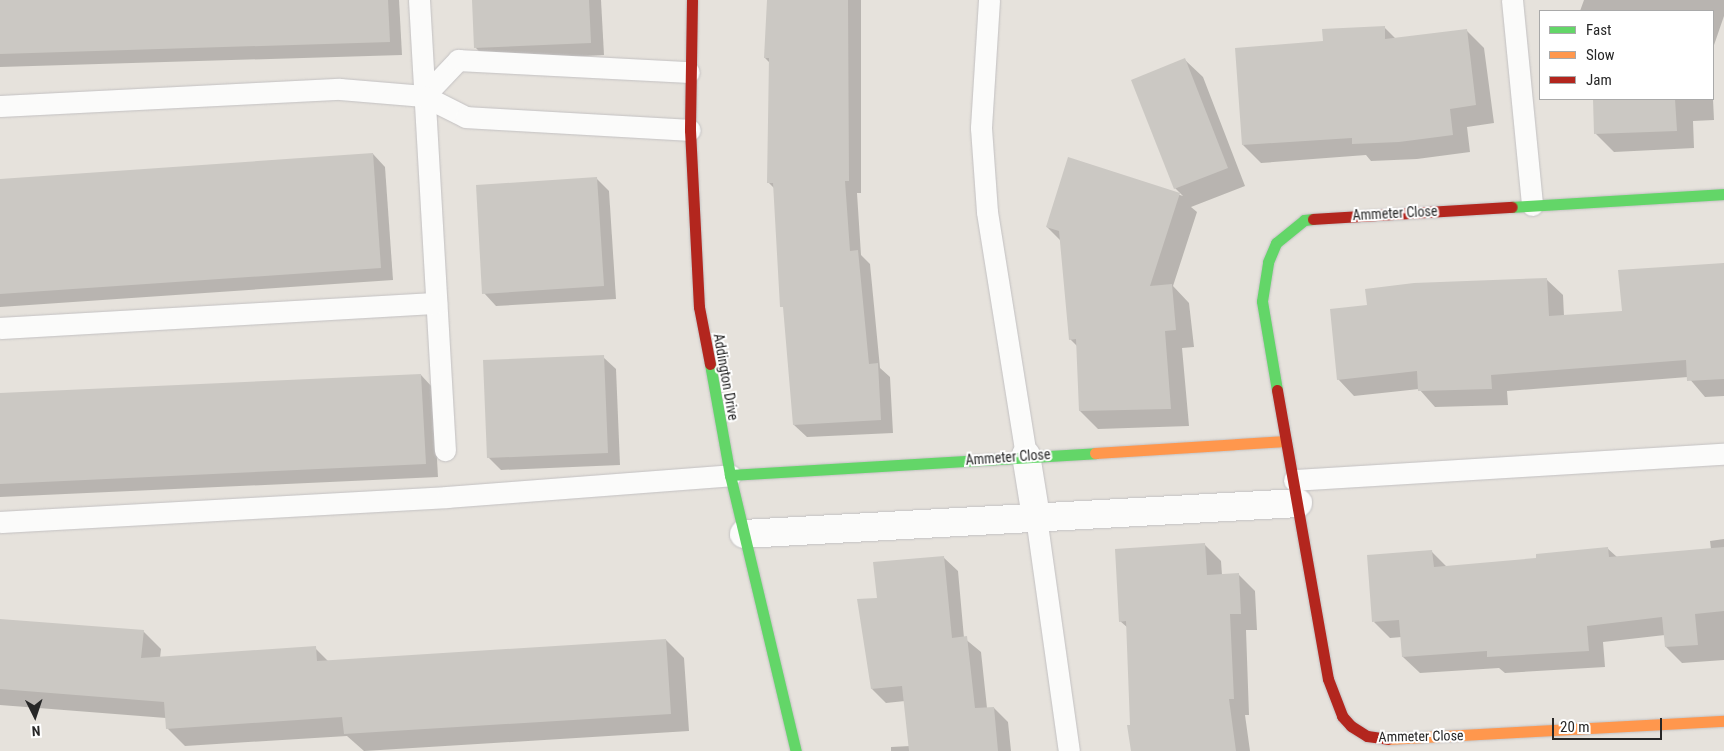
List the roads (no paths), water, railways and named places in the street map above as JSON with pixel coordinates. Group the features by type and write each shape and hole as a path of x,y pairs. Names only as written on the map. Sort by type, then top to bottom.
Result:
{"street":[{"name":"Addington Drive","path":"692,0 689,72 690,130 699,307 730,475 796,751"},
{"name":"Ammeter Close","path":"1724,194 1322,217 1304,220 1287,231 1276,242 1268,262 1262,301 1328,679 1342,716 1367,736 1408,739 1724,721"},
{"name":"Ammeter Close","path":"730,475 1026,455 1286,441"},
{"path":"1026,455 1036,517"},
{"path":"744,534 1036,517 1296,492"}],"lane":[{"path":"419,0 445,450"},
{"path":"989,0 981,128 987,212 1026,455"},
{"path":"1512,0 1532,205"},
{"path":"424,96 458,60 689,72"},
{"path":"0,106 340,89 424,96 466,117 690,130"},
{"path":"0,328 436,302"},
{"path":"1296,492 1724,454"},
{"path":"0,522 448,497 730,475"},
{"path":"1036,517 1069,751"}]}
